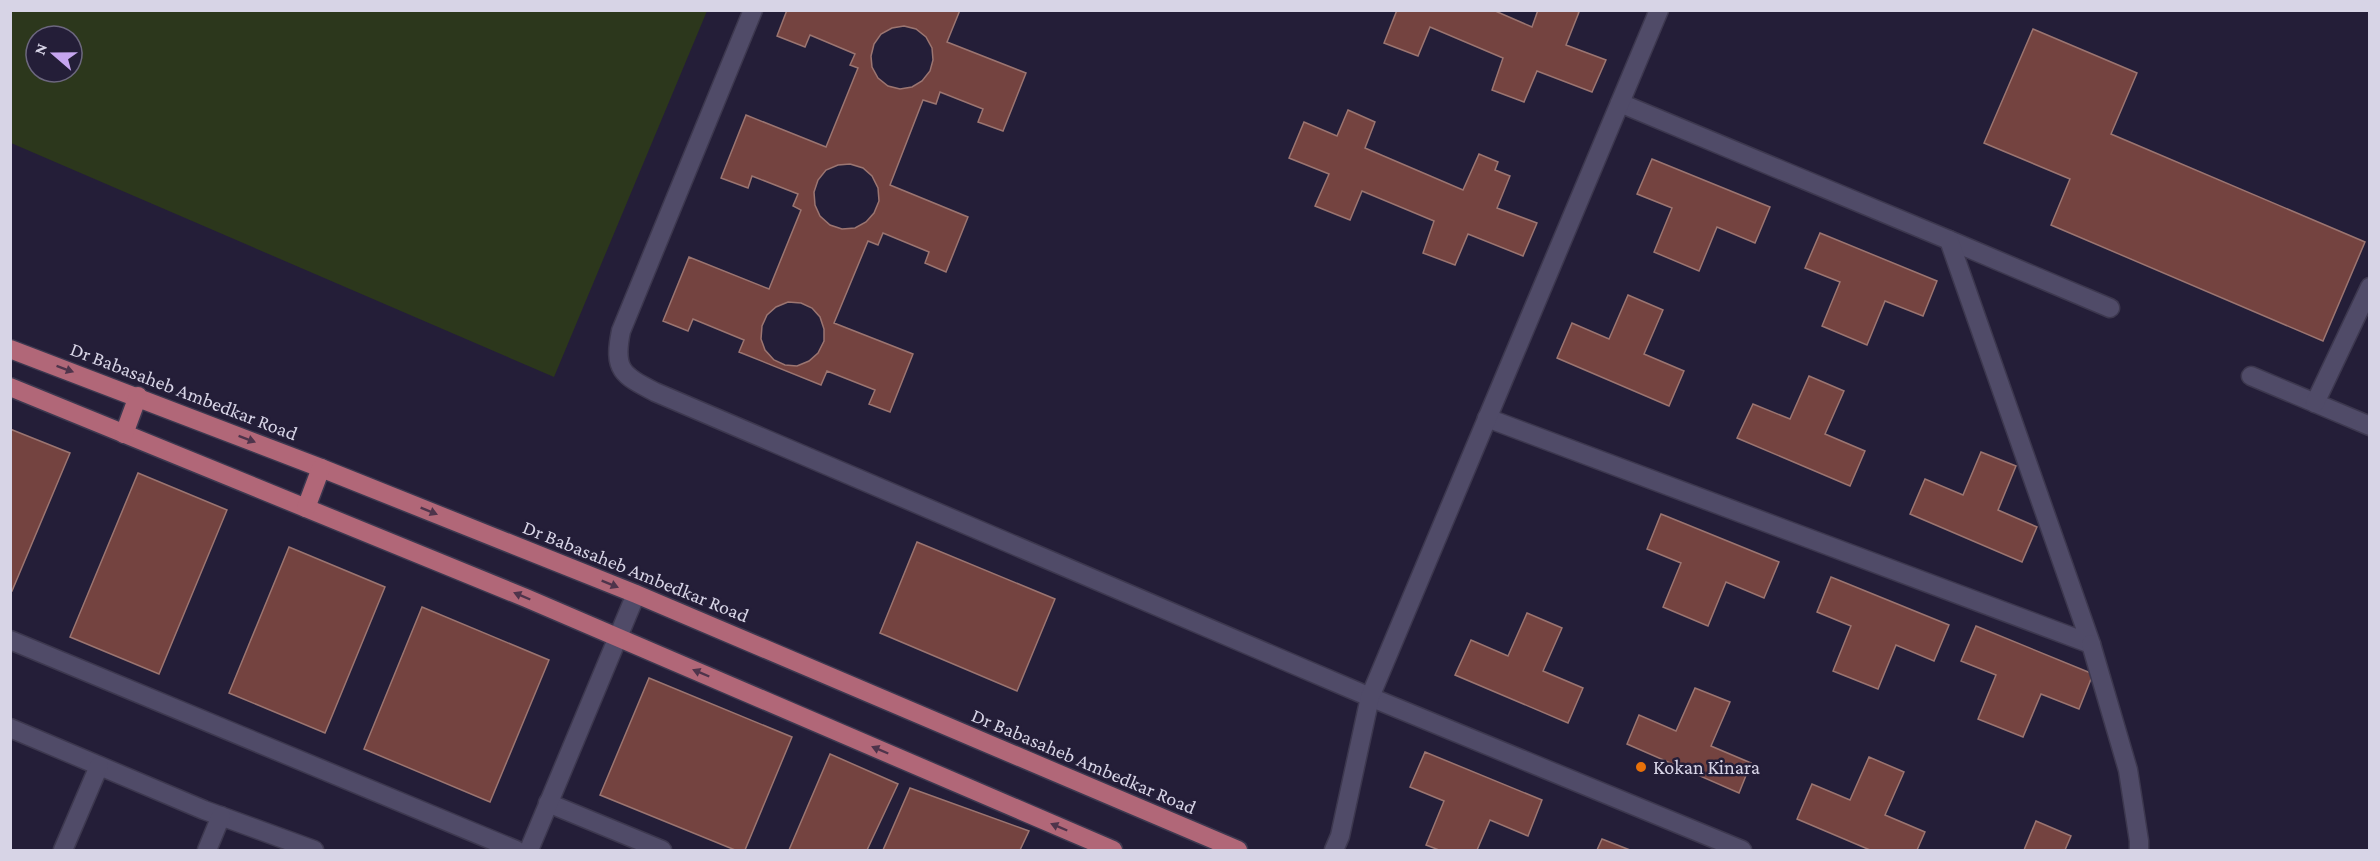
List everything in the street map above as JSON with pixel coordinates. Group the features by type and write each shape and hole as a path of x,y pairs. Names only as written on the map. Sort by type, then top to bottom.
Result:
{"main road":[{"name":"Dr Babasaheb Ambedkar Road","path":"12,353 138,396 636,594 1238,850"},
{"path":"10,387 618,638 1113,850"},
{"path":"124,434 138,396"},
{"path":"306,508 321,468"}],"street":[{"path":"753,10 621,331 618,348 620,365 628,378 655,392 1370,697 1742,850"},
{"path":"1334,850 1340,836 1370,697 1659,10"},
{"path":"1620,103 2110,308"},
{"path":"1949,240 2091,644 2128,770 2139,850"},
{"path":"2314,403 2370,286"},
{"path":"2251,376 2370,426"},
{"path":"1487,418 2091,644"},
{"path":"529,850 636,594"},
{"path":"10,640 516,850"},
{"path":"10,729 221,816 314,850"},
{"path":"63,850 99,766"},
{"path":"548,803 662,850"},
{"path":"207,850 221,816"}],"green space":[{"path":"11,10 707,10 554,377 11,143"}],"building":[{"path":"787,10 960,10 947,42 1026,73 1003,131 978,122 983,109 940,92 936,104 923,100 890,185 968,217 946,272 925,263 929,252 883,233 878,245 868,241 834,323 913,354 890,412 869,404 875,390 827,371 821,385 739,352 744,340 693,319 688,331 663,321 689,257 769,289 801,210 793,206 798,194 752,176 748,188 721,178 746,115 826,147 858,68 850,65 855,54 810,35 805,47 777,36","holes":["904,26 916,29 926,37 932,48 933,60 930,71 922,81 912,87 900,89 888,86 878,78 872,67 871,56 874,44 881,34 892,28","850,164 863,168 872,176 878,188 879,201 874,213 866,222 855,228 842,229 830,225 820,216 815,205 814,192 818,180 826,170 838,165","788,302 801,303 812,308 820,317 824,329 824,341 818,353 809,361 797,366 785,365 774,360 765,350 761,339 762,326 767,315 776,307"]},
{"path":"1397,10 1493,10 1532,27 1538,10 1575,10 1579,12 1566,45 1606,60 1592,92 1537,71 1524,102 1492,90 1503,58 1430,27 1418,56 1384,43"},
{"path":"2033,29 2137,73 2111,134 2365,242 2323,341 2051,225 2070,179 1984,143"},
{"path":"1348,110 1375,122 1365,148 1463,190 1479,154 1498,162 1495,170 1510,176 1497,208 1537,223 1523,256 1468,234 1455,265 1423,253 1434,221 1362,191 1350,220 1315,206 1329,174 1289,158 1304,122 1337,136"},
{"path":"1652,159 1770,207 1755,243 1717,227 1699,271 1654,252 1672,208 1637,194"},
{"path":"1820,233 1937,281 1923,316 1885,301 1867,345 1822,326 1840,282 1805,268"},
{"path":"1628,295 1663,310 1644,354 1684,371 1669,406 1557,358 1572,323 1609,339"},
{"path":"1809,376 1844,391 1825,434 1865,451 1850,486 1737,438 1753,404 1790,419"},
{"path":"10,429 70,453 12,591 10,590"},
{"path":"1981,452 2016,466 1998,510 2037,527 2022,562 1910,514 1925,479 1963,495"},
{"path":"138,473 227,510 159,674 70,637"},
{"path":"1661,514 1779,562 1764,598 1726,582 1708,626 1663,607 1681,563 1647,549"},
{"path":"917,542 1055,599 1017,691 880,633"},
{"path":"289,547 385,587 325,733 229,693"},
{"path":"1831,577 1949,625 1934,661 1896,645 1878,689 1833,671 1851,626 1817,612"},
{"path":"422,607 549,660 490,802 364,749"},
{"path":"1527,613 1562,628 1543,671 1583,688 1568,723 1455,675 1471,640 1508,656"},
{"path":"1976,626 2093,674 2079,709 2041,694 2023,737 1978,719 1996,675 1961,661"},
{"path":"649,678 792,737 745,850 735,850 600,795"},
{"path":"1695,688 1730,702 1711,746 1751,763 1739,793 1627,744 1639,715 1676,731"},
{"path":"1425,752 1542,800 1528,836 1490,820 1477,850 1439,850 1426,845 1444,801 1410,787"},
{"path":"830,754 898,784 867,850 789,850"},
{"path":"1869,757 1904,772 1885,815 1925,832 1917,850 1870,850 1797,819 1812,784 1850,800"},
{"path":"910,788 1029,831 1020,850 883,850"},
{"path":"2036,821 2071,836 2065,850 2024,850"},
{"path":"1602,839 1630,850 1597,850"}],"place":[{"name":"Kokan Kinara","path":"1641,767"}]}
